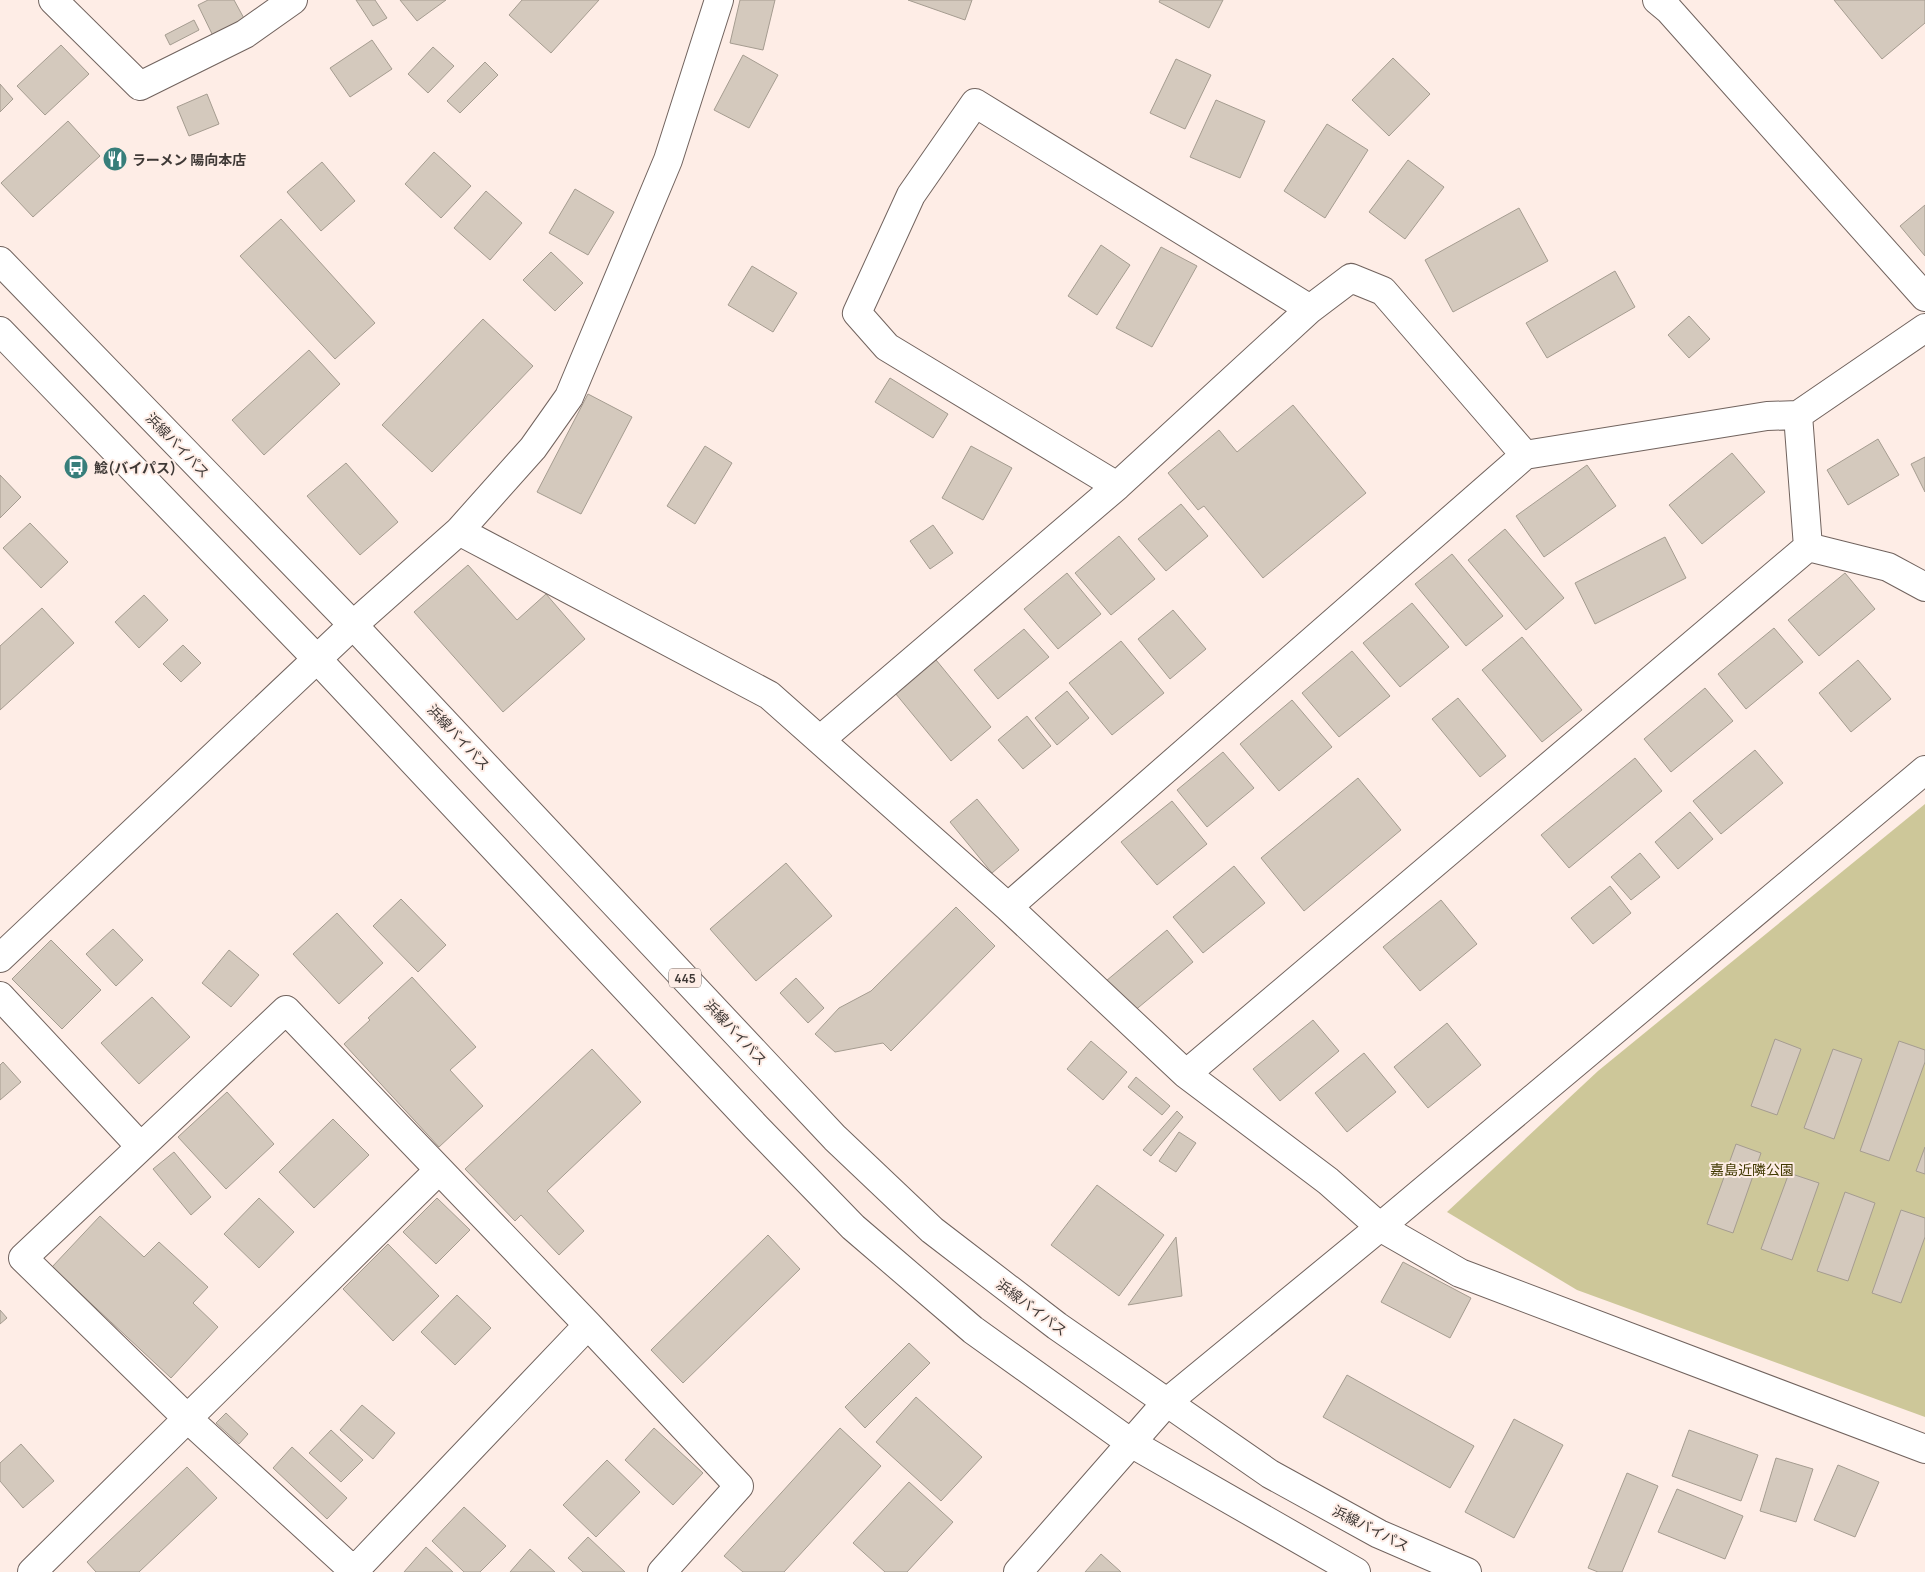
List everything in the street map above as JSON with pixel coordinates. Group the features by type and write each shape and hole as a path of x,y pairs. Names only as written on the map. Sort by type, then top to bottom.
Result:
{"main road":[{"path":"53,0 140,86 245,34 293,0"},
{"path":"0,958 353,624 459,531 533,448 569,397 668,160 720,0"},
{"path":"1657,0 1669,10 1925,297"},
{"path":"1117,486 887,347 857,313 911,195 975,103 1310,308"},
{"name":"浜線バイパス","path":"0,261 353,624 835,1138 932,1230 1057,1326 1270,1474 1379,1534 1467,1572"},
{"path":"820,740 1117,486 1310,308 1351,278 1383,291 1525,455"},
{"path":"1008,907 1525,455 1766,416 1798,415 1925,328"},
{"path":"0,331 317,659 853,1227 973,1330 1131,1443 1356,1572"},
{"path":"1798,415 1808,547"},
{"path":"459,531 769,694 1008,907 1186,1074 1328,1181 1380,1227 1460,1273 1925,1448"},
{"path":"1808,547 1888,567 1925,587"},
{"path":"1186,1074 1808,547"},
{"path":"1018,1572 1166,1403 1380,1227 1925,770"},
{"path":"0,996 140,1146"},
{"path":"588,1326 355,1572 187,1418 22,1258 286,1010 588,1326 739,1486 662,1572"},
{"path":"32,1572 438,1171"}],"green space":[{"name":"嘉島近隣公園","path":"1925,804 1925,1417 1577,1290 1447,1212 1598,1071"}],"building":[{"path":"208,0 234,0 246,22 214,38 198,5"},
{"path":"356,0 375,0 387,18 373,26"},
{"path":"400,0 446,0 417,21"},
{"path":"522,0 599,0 551,53 509,15"},
{"path":"740,0 775,0 763,50 730,43"},
{"path":"908,0 972,0 965,20"},
{"path":"1160,0 1223,0 1209,28 1159,2"},
{"path":"1834,0 1925,0 1925,23 1882,59"},
{"path":"194,20 199,30 170,45 165,35"},
{"path":"372,40 392,69 350,97 330,68"},
{"path":"61,45 89,74 45,115 17,86"},
{"path":"433,47 454,66 428,93 408,74"},
{"path":"743,55 778,75 749,128 714,110"},
{"path":"1393,58 1430,94 1389,136 1352,100"},
{"path":"1176,59 1211,75 1185,129 1150,113"},
{"path":"485,62 498,75 460,113 447,101"},
{"path":"0,84 13,99 0,112"},
{"path":"207,94 219,124 189,136 177,107"},
{"path":"1216,100 1265,121 1240,178 1190,157"},
{"path":"68,121 100,156 33,217 1,183"},
{"path":"1327,124 1368,150 1325,218 1284,191"},
{"path":"434,152 471,186 441,218 405,184"},
{"path":"1408,160 1444,187 1405,239 1369,212"},
{"path":"322,162 355,201 321,231 287,192"},
{"path":"575,189 614,212 588,255 549,233"},
{"path":"486,191 522,223 490,260 454,228"},
{"path":"1925,205 1925,256 1900,226"},
{"path":"1519,208 1548,261 1453,312 1425,260"},
{"path":"281,219 375,323 335,359 240,256"},
{"path":"1101,245 1130,265 1097,315 1068,296"},
{"path":"1161,247 1197,266 1152,347 1116,328"},
{"path":"551,252 583,283 555,311 523,280"},
{"path":"752,266 797,293 773,332 728,305"},
{"path":"1615,271 1635,307 1547,358 1526,323"},
{"path":"1689,316 1710,339 1689,358 1668,335"},
{"path":"483,319 533,366 432,472 382,425"},
{"path":"309,350 340,384 264,455 232,420"},
{"path":"890,378 948,414 933,438 875,402"},
{"path":"588,394 632,417 581,514 537,492"},
{"path":"1293,405 1366,493 1263,578 1204,506 1198,510 1168,473 1219,430 1237,452"},
{"path":"1878,439 1899,475 1848,505 1827,470"},
{"path":"705,446 732,463 695,524 667,506"},
{"path":"971,446 1012,468 983,520 942,498"},
{"path":"1732,453 1765,492 1702,544 1669,505"},
{"path":"1925,457 1925,492 1911,464"},
{"path":"346,463 398,522 360,555 307,496"},
{"path":"1587,465 1616,506 1544,557 1516,516"},
{"path":"0,475 21,497 0,518"},
{"path":"1181,504 1208,536 1166,571 1138,539"},
{"path":"30,523 68,562 41,588 3,548"},
{"path":"933,525 953,553 930,569 910,541"},
{"path":"1505,529 1564,598 1526,630 1468,560"},
{"path":"1119,536 1155,579 1111,615 1075,573"},
{"path":"1665,537 1686,578 1595,624 1575,583"},
{"path":"1452,554 1503,616 1466,646 1415,584"},
{"path":"468,565 517,620 546,594 585,639 503,712 414,612"},
{"path":"1067,573 1101,614 1058,649 1024,609"},
{"path":"1845,573 1875,609 1819,656 1788,620"},
{"path":"144,595 168,620 139,648 115,622"},
{"path":"1412,603 1449,647 1400,687 1363,643"},
{"path":"42,608 74,643 0,710 0,646"},
{"path":"1173,610 1206,649 1170,679 1138,639"},
{"path":"1774,628 1803,662 1746,709 1718,674"},
{"path":"1024,629 1049,657 998,699 974,670"},
{"path":"1522,637 1582,710 1542,742 1482,670"},
{"path":"1121,641 1164,693 1112,735 1069,683"},
{"path":"183,645 201,663 181,682 163,664"},
{"path":"1352,651 1390,696 1339,737 1302,693"},
{"path":"932,655 991,727 951,761 891,688"},
{"path":"1858,660 1891,699 1851,732 1819,693"},
{"path":"1705,688 1733,721 1671,772 1644,739"},
{"path":"1067,691 1089,718 1057,745 1035,718"},
{"path":"1458,698 1506,756 1480,777 1432,719"},
{"path":"1292,700 1332,747 1279,791 1240,744"},
{"path":"1027,716 1051,746 1023,769 998,740"},
{"path":"1755,750 1783,783 1721,834 1693,801"},
{"path":"1223,752 1254,788 1207,827 1177,790"},
{"path":"1635,758 1662,791 1569,868 1541,835"},
{"path":"1358,778 1401,830 1304,911 1261,858"},
{"path":"977,799 1019,850 992,873 950,822"},
{"path":"1172,801 1207,844 1157,885 1121,842"},
{"path":"1690,812 1713,839 1678,869 1655,842"},
{"path":"1640,853 1660,877 1631,900 1611,877"},
{"path":"786,863 832,916 756,981 710,929"},
{"path":"1234,866 1265,903 1203,953 1173,917"},
{"path":"1610,886 1631,913 1593,944 1571,918"},
{"path":"401,899 446,945 418,972 373,926"},
{"path":"1441,900 1477,944 1420,991 1383,947"},
{"path":"956,907 995,946 891,1051 883,1043 835,1052 815,1034 839,1008 871,991"},
{"path":"337,913 383,963 339,1004 293,954"},
{"path":"113,929 143,960 116,986 86,954"},
{"path":"1167,930 1193,962 1133,1012 1106,981"},
{"path":"51,940 101,990 62,1029 12,979"},
{"path":"229,950 259,975 231,1007 202,983"},
{"path":"412,977 476,1047 450,1070 483,1106 439,1147 344,1044 370,1020 368,1018"},
{"path":"796,978 824,1008 808,1023 780,993"},
{"path":"152,997 190,1037 139,1084 101,1043"},
{"path":"1313,1020 1339,1051 1280,1101 1253,1069"},
{"path":"1447,1023 1481,1065 1428,1108 1394,1067"},
{"path":"1775,1039 1801,1049 1777,1115 1751,1106"},
{"path":"1091,1041 1127,1072 1103,1100 1067,1069"},
{"path":"1899,1041 1925,1050 1925,1062 1889,1161 1860,1151"},
{"path":"592,1049 641,1102 547,1191 584,1231 559,1255 521,1215 515,1221 465,1169"},
{"path":"1833,1049 1862,1059 1834,1139 1804,1128"},
{"path":"1364,1053 1396,1092 1347,1132 1315,1093"},
{"path":"3,1062 21,1082 0,1100 0,1065"},
{"path":"1136,1077 1170,1106 1162,1115 1128,1087"},
{"path":"227,1092 274,1144 226,1189 178,1137"},
{"path":"1177,1111 1183,1117 1151,1156 1143,1150"},
{"path":"333,1119 369,1155 314,1208 279,1172"},
{"path":"1179,1132 1196,1143 1176,1172 1159,1161"},
{"path":"1736,1144 1761,1153 1733,1233 1707,1224"},
{"path":"1925,1147 1925,1174 1916,1171"},
{"path":"174,1152 211,1197 191,1215 153,1169"},
{"path":"1789,1173 1819,1183 1792,1260 1761,1249"},
{"path":"1097,1185 1164,1235 1119,1296 1051,1245"},
{"path":"1845,1192 1875,1203 1848,1281 1817,1271"},
{"path":"259,1198 294,1232 259,1268 224,1234"},
{"path":"437,1198 470,1230 436,1264 403,1232"},
{"path":"1901,1210 1925,1218 1925,1237 1901,1303 1872,1293"},
{"path":"100,1216 144,1257 159,1242 208,1287 193,1303 218,1327 171,1378 52,1267"},
{"path":"768,1235 800,1269 683,1383 651,1350"},
{"path":"1176,1237 1182,1296 1128,1305"},
{"path":"388,1244 439,1296 393,1341 343,1289"},
{"path":"1403,1262 1471,1298 1450,1338 1381,1302"},
{"path":"457,1295 491,1328 455,1365 421,1332"},
{"path":"0,1310 7,1318 0,1324"},
{"path":"909,1343 930,1363 865,1428 845,1407"},
{"path":"1347,1375 1474,1446 1450,1488 1323,1417"},
{"path":"916,1397 982,1457 941,1501 876,1442"},
{"path":"362,1405 395,1433 373,1459 340,1430"},
{"path":"226,1413 248,1434 239,1444 216,1423"},
{"path":"1514,1419 1563,1445 1514,1538 1465,1512"},
{"path":"654,1428 703,1473 673,1505 625,1460"},
{"path":"840,1428 881,1466 784,1572 743,1572 724,1556"},
{"path":"331,1430 363,1460 341,1482 309,1453"},
{"path":"1689,1430 1758,1455 1741,1501 1672,1476"},
{"path":"21,1444 54,1481 23,1508 0,1481 0,1463"},
{"path":"292,1447 347,1498 327,1519 273,1468"},
{"path":"1776,1458 1813,1469 1796,1522 1760,1511"},
{"path":"607,1460 640,1492 596,1537 563,1505"},
{"path":"1838,1465 1879,1482 1855,1537 1814,1520"},
{"path":"187,1467 217,1498 139,1572 96,1572 87,1562"},
{"path":"1627,1473 1658,1486 1622,1572 1598,1572 1588,1568"},
{"path":"909,1482 953,1522 907,1572 885,1572 853,1543"},
{"path":"1677,1489 1743,1516 1725,1559 1658,1532"},
{"path":"464,1507 506,1546 480,1572 464,1572 432,1541"},
{"path":"588,1537 625,1572 583,1572 568,1558"},
{"path":"426,1547 453,1572 404,1572"},
{"path":"530,1549 555,1572 510,1572"},
{"path":"1101,1554 1121,1572 1085,1572"}],"place":[{"name":"ラーメン 陽向本店","path":"115,159"},
{"name":"鯰(バイパス)","path":"76,467"}]}
